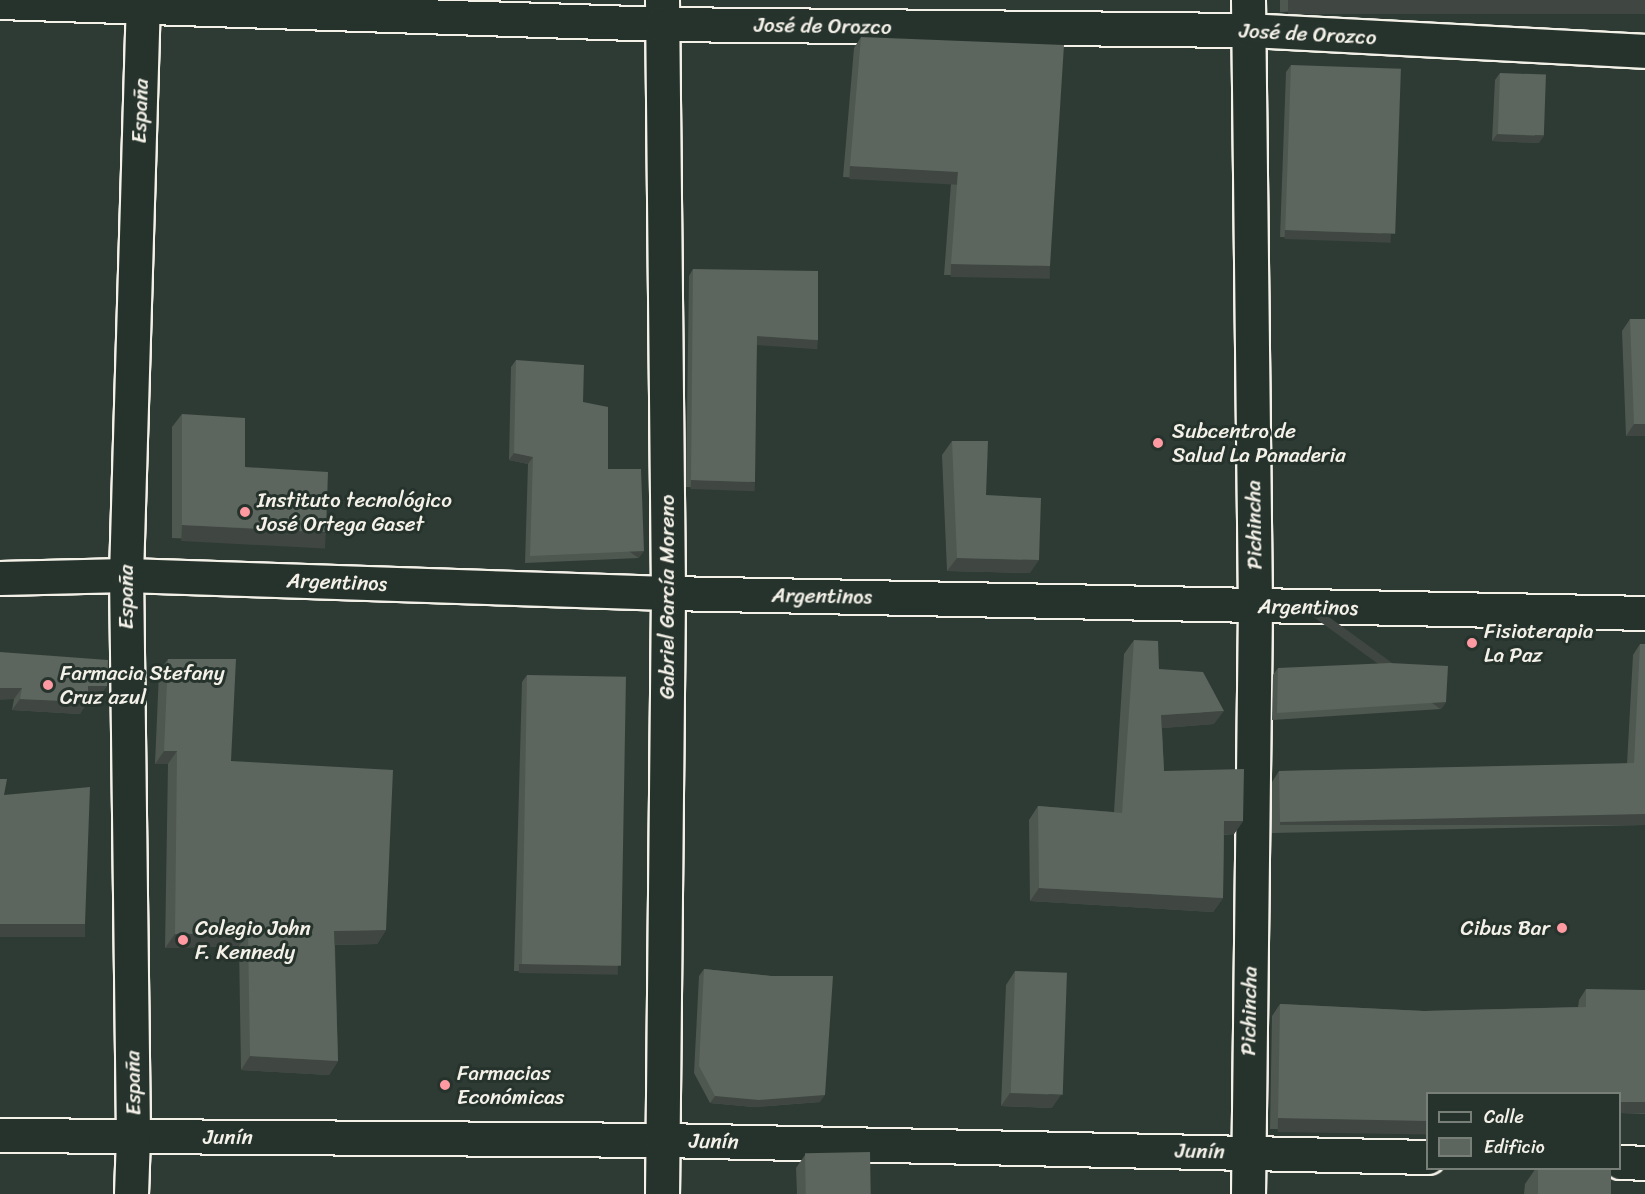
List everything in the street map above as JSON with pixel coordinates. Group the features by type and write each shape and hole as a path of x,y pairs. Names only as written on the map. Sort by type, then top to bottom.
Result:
{"street":[{"name":"José de Orozco","path":"0,2 662,12 1248,15 1645,51"},
{"name":"España","path":"131,1194 134,1136 126,575 143,3"},
{"name":"Gabriel García Moreno","path":"662,12 668,593 662,1194"},
{"name":"Pichincha","path":"1248,15 1255,606 1248,1194"},
{"name":"Argentinos","path":"0,578 126,575 668,593 1645,613"},
{"name":"Junín","path":"0,1135 662,1140 1426,1157"},
{"path":"1621,1162 1645,1163"}],"building":[{"path":"861,37 1064,45 1050,266 951,264 958,172 850,166"},
{"path":"1291,65 1401,69 1395,234 1285,230"},
{"path":"1500,73 1546,75 1544,136 1498,134"},
{"path":"693,269 818,271 818,340 757,336 755,482 691,480"},
{"path":"1630,319 1645,319 1645,424 1634,424"},
{"path":"516,360 584,365 583,402 608,407 608,469 641,469 644,551 530,556 533,457 514,453"},
{"name":"Instituto tecnológico José Ortega Gaset","path":"182,414 245,418 245,467 328,472 326,532 182,525"},
{"path":"952,441 988,441 986,495 1041,498 1039,560 957,558"},
{"path":"1134,640 1158,641 1159,669 1203,672 1224,711 1161,715 1164,771 1244,769 1243,821 1224,821 1223,898 1039,888 1038,806 1122,813"},
{"path":"1640,644 1645,644 1645,814 1280,822 1279,771 1634,763"},
{"path":"0,652 108,660 107,686 88,686 88,702 20,699 22,688 0,688"},
{"name":"Colegio John F. Kennedy","path":"168,659 236,659 231,761 393,770 386,930 334,931 338,1061 250,1056 248,933 175,934 177,751 164,751"},
{"path":"1390,663 1448,666 1446,702 1277,713 1278,668"},
{"path":"527,675 626,677 621,966 522,964"},
{"path":"0,779 7,779 4,795 90,787 85,924 0,924"},
{"path":"704,969 771,976 833,976 825,1095 759,1100 715,1096 699,1066"},
{"path":"1015,971 1067,973 1063,1095 1011,1093"},
{"path":"1586,989 1645,990 1645,1102 1621,1102 1621,1092 1426,1092 1426,1121 1278,1118 1280,1004 1424,1011 1586,1007"},
{"path":"870,1152 871,1194 806,1194 805,1153"},
{"path":"1538,1170 1611,1170 1611,1194 1538,1194"}],"place":[{"name":"Subcentro de Salud La Panaderia","path":"1158,443"},
{"name":"Instituto tecnológico José Ortega Gaset","path":"245,512"},
{"name":"Fisioterapia La Paz","path":"1472,643"},
{"name":"Farmacia Stefany Cruz azul","path":"48,685"},
{"name":"Cibus Bar","path":"1562,928"},
{"name":"Colegio John F. Kennedy","path":"183,940"},
{"name":"Farmacias Económicas","path":"445,1085"}]}
